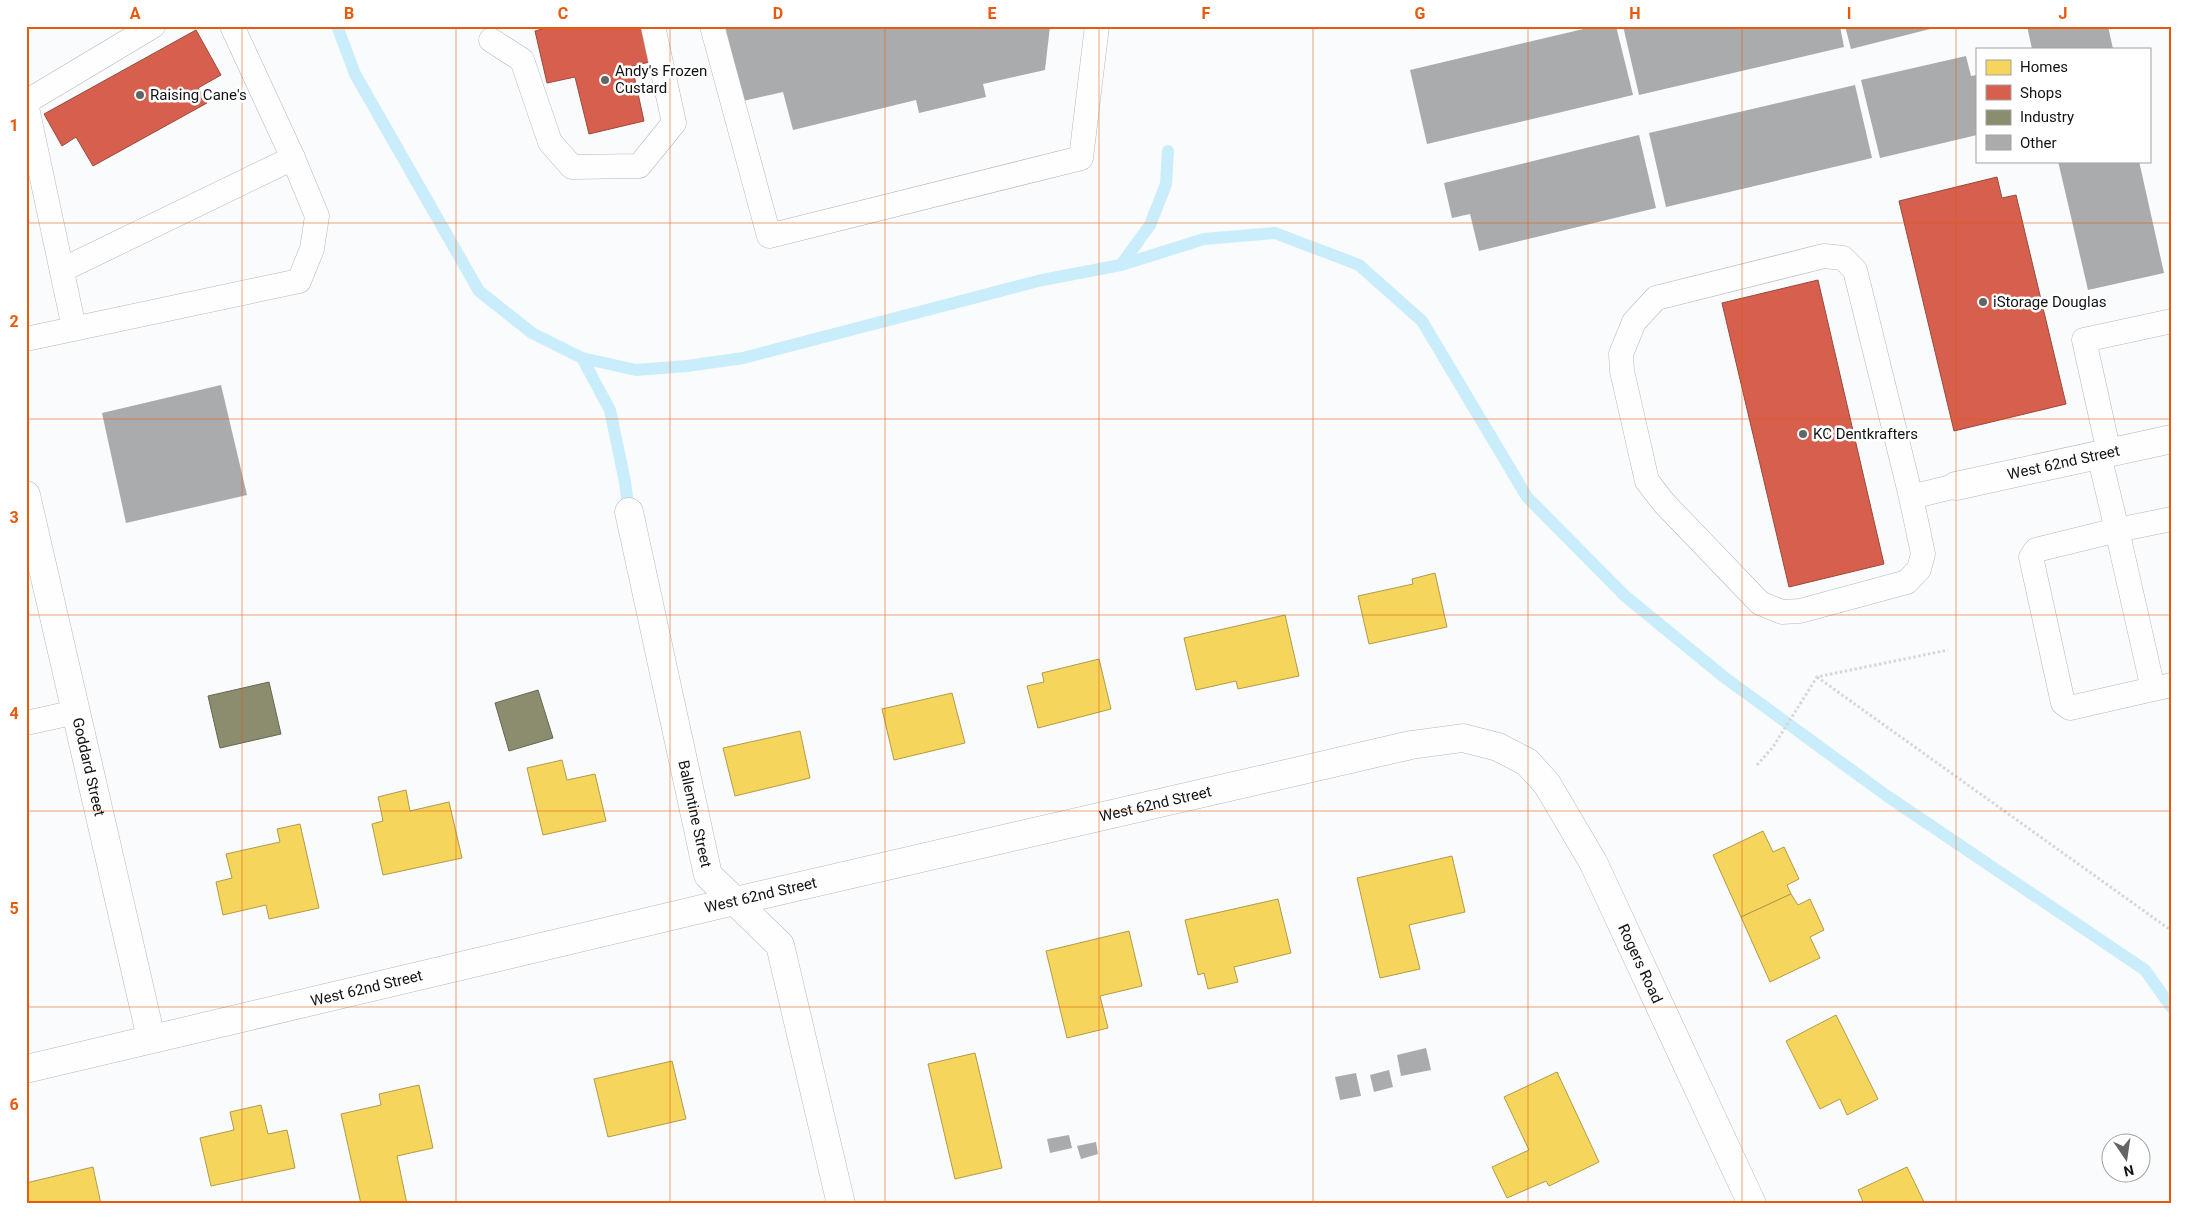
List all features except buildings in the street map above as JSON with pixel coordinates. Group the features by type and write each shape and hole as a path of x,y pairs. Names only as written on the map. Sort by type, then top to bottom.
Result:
{"street":[{"name":"West 62nd Street","path":"1956,486 2172,439"},
{"name":"Goddard Street","path":"27,501 151,1038"},
{"name":"Ballentine Street","path":"629,512 708,875 780,945 841,1204"},
{"name":"West 62nd Street","path":"26,1069 736,901 1411,745 1463,738 1498,747"},
{"name":"Rogers Road","path":"1498,747 1527,762 1547,784 1592,862 1752,1204"}],"lane":[{"path":"74,328 26,102 153,26"},
{"path":"26,339 299,281 312,249 317,216 293,158 232,26"},
{"path":"491,40 522,60 550,142 572,166 639,166 674,123 653,26"},
{"path":"712,26 769,236 1081,158 1097,26"},
{"path":"62,270 293,158"},
{"path":"1824,256 1843,258 1856,270 1910,497 1923,554 1919,569 1907,582 1800,611 1782,612 1760,603 1664,503 1647,481 1622,371 1621,354 1634,322 1656,298 1824,256"},
{"path":"2172,321 2084,340 2117,530 2163,687 2070,708 2063,702 2031,558 2036,550 2117,530 2172,518"},
{"path":"1910,497 1956,486"},
{"path":"26,723 76,712"}],"path":[{"path":"1757,765 1773,747 1816,677 1948,650"},
{"path":"1816,677 2172,931"}],"waterway":[{"path":"337,26 355,74 479,291 532,333 582,358 636,370 687,366 743,358 1042,280 1121,265 1204,239 1275,233 1359,265 1422,321 1527,497 1625,596 1724,677 1887,796 2145,970 2172,1008"},
{"path":"1121,265 1150,225 1166,184 1168,151"},
{"path":"582,358 610,410 625,482 629,512"}],"place":[{"name":"Andy's Frozen Custard","path":"605,80"},
{"name":"Raising Cane's","path":"140,95"},
{"name":"iStorage Douglas","path":"1983,302"},
{"name":"KC Dentkrafters","path":"1803,434"}]}
